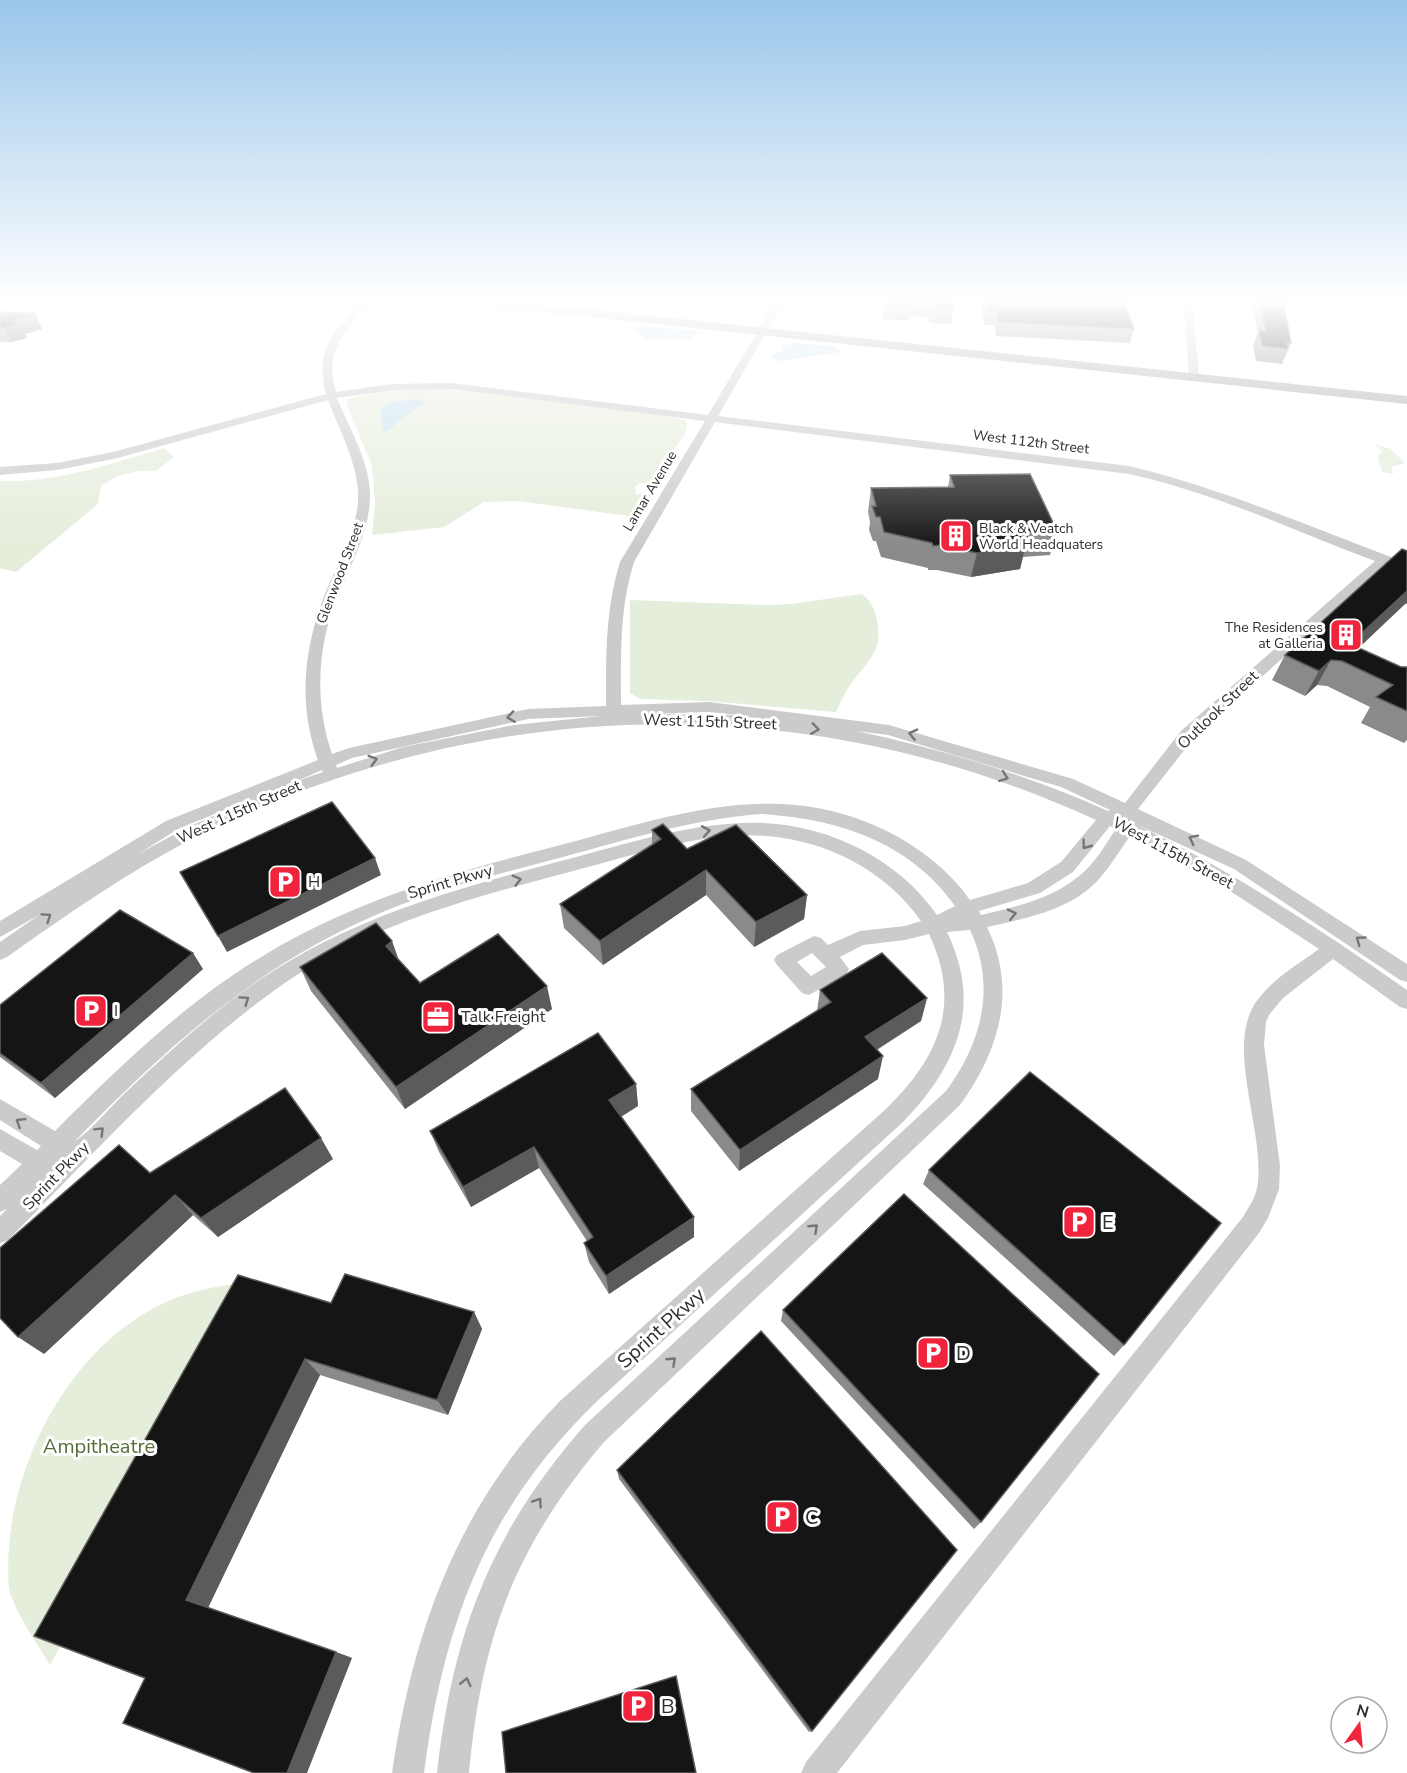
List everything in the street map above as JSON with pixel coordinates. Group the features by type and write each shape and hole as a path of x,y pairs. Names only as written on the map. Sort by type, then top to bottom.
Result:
{"main road":[{"path":"1271,383 1407,400"},
{"path":"1303,383 1407,392"}],"street":[{"name":"Glenwood Street","path":"328,383 358,460 364,492 359,526 317,636 314,706 316,728 328,766"},
{"name":"Lamar Avenue","path":"614,713 613,622 622,575 640,536 732,383"},
{"name":"West 112th Street","path":"0,471 46,469 99,460 271,409 332,397 402,386 445,386 1096,465 1151,474 1224,495 1407,568"},
{"name":"Outlook Street","path":"1127,827 1130,808 1187,735 1384,560"},
{"name":"West 115th Street","path":"0,930 67,884 152,835 246,789 328,766 470,737 614,713 681,705 749,709 866,724 991,755 1058,778 1130,808 1268,879 1345,929 1407,974"},
{"name":"West 115th Street","path":"614,713 742,721 850,735 915,749 1032,788 1127,827 1237,885 1334,949 1407,1001"},
{"name":"West 115th Street","path":"0,951 54,912 144,856 328,766"},
{"name":"Sprint Pkwy","path":"0,1201 138,1064 190,1019 253,972 298,945 371,909 424,888 729,810 763,808 815,813 864,828 906,849 944,880 972,915 988,950 994,997 990,1032 976,1066 953,1098 594,1434 553,1480 504,1562 483,1618 462,1696 453,1773"},
{"path":"826,955 860,938 905,933 972,915 1017,895 1050,879 1067,867 1107,818 1130,808"},
{"path":"972,915 1030,910 1071,892 1094,873 1127,827"},
{"name":"Sprint Pkwy","path":"0,1232 186,1048 233,1009 281,975 314,956 381,923 430,904 702,832 728,828 765,828 822,840 858,855 901,885 924,910 946,948 954,990 952,1024 948,1040 935,1069 924,1086 895,1115 571,1409 512,1478 468,1550 444,1608 424,1678 408,1773"},
{"path":"817,1773 1256,1218 1268,1189 1269,1166 1254,1045 1255,1028 1261,1010 1274,995 1334,949"},
{"path":"0,1109 76,1156"},
{"path":"0,1139 58,1174"}],"green space":[{"path":"440,388 655,414 684,420 687,424 685,434 649,483 640,483 635,487 636,494 655,495 636,517 518,501 484,502 444,527 372,535 375,503 372,466 347,405 347,399 383,391"},
{"path":"1374,444 1391,449 1405,463 1392,467 1393,474 1382,472 1378,456 1382,451"},
{"path":"164,448 174,457 156,471 138,471 121,475 101,485 98,504 16,572 0,568 0,481 63,476"},
{"path":"861,594 874,609 878,639 873,655 847,690 836,712 707,701 640,699 630,693 630,600 767,605"},
{"name":"Ampitheatre","path":"255,1282 248,1305 50,1665 21,1618 9,1589 9,1548 15,1506 27,1465 44,1425 67,1388 93,1355 124,1328 169,1300 193,1292"}],"water":[{"path":"417,399 425,402 388,431 384,431 380,409 393,402"}],"building":[{"path":"1030,474 1057,531 1026,532 1028,538 1024,537 1026,544 977,553 941,545 933,546 932,543 884,532 880,517 876,517 872,506 876,506 871,488 954,487 950,475"},
{"path":"1402,549 1407,551 1407,591 1350,644 1401,667 1407,667 1407,711 1376,697 1393,685 1342,661 1331,660 1319,671 1285,655"},
{"name":"H","path":"332,802 375,858 218,936 180,872"},
{"path":"663,824 687,849 736,825 807,895 756,922 706,870 600,941 560,904 661,839 652,830"},
{"name":"I","path":"120,910 193,953 41,1083 0,1053 0,1005"},
{"path":"376,923 392,941 386,946 420,983 498,934 547,986 396,1087 300,967"},
{"path":"882,953 927,998 865,1037 883,1056 740,1150 691,1089 831,1002 820,990"},
{"path":"598,1033 636,1084 609,1100 694,1217 606,1276 584,1243 593,1237 534,1147 463,1187 430,1131"},
{"name":"E","path":"1030,1072 1221,1223 1124,1345 929,1170"},
{"path":"285,1088 321,1138 201,1218 175,1195 18,1337 0,1318 0,1248 119,1145 150,1173"},
{"name":"D","path":"904,1194 1099,1374 981,1522 783,1310"},
{"path":"345,1274 474,1312 437,1400 305,1359 186,1600 336,1652 287,1773 254,1773 123,1723 145,1678 34,1636 238,1275 331,1303"},
{"name":"C","path":"761,1331 957,1550 812,1731 617,1470"},
{"name":"B","path":"676,1676 696,1773 506,1773 502,1732"}],"place":[{"name":"Black & Veatch World Headquaters","path":"956,536"},
{"name":"The Residences at Galleria","path":"1346,635"},
{"name":"H","path":"285,882"},
{"name":"I","path":"91,1011"},
{"name":"Talk Freight","path":"438,1017"},
{"name":"E","path":"1079,1222"},
{"name":"D","path":"933,1353"},
{"name":"C","path":"782,1517"},
{"name":"B","path":"638,1706"}]}
